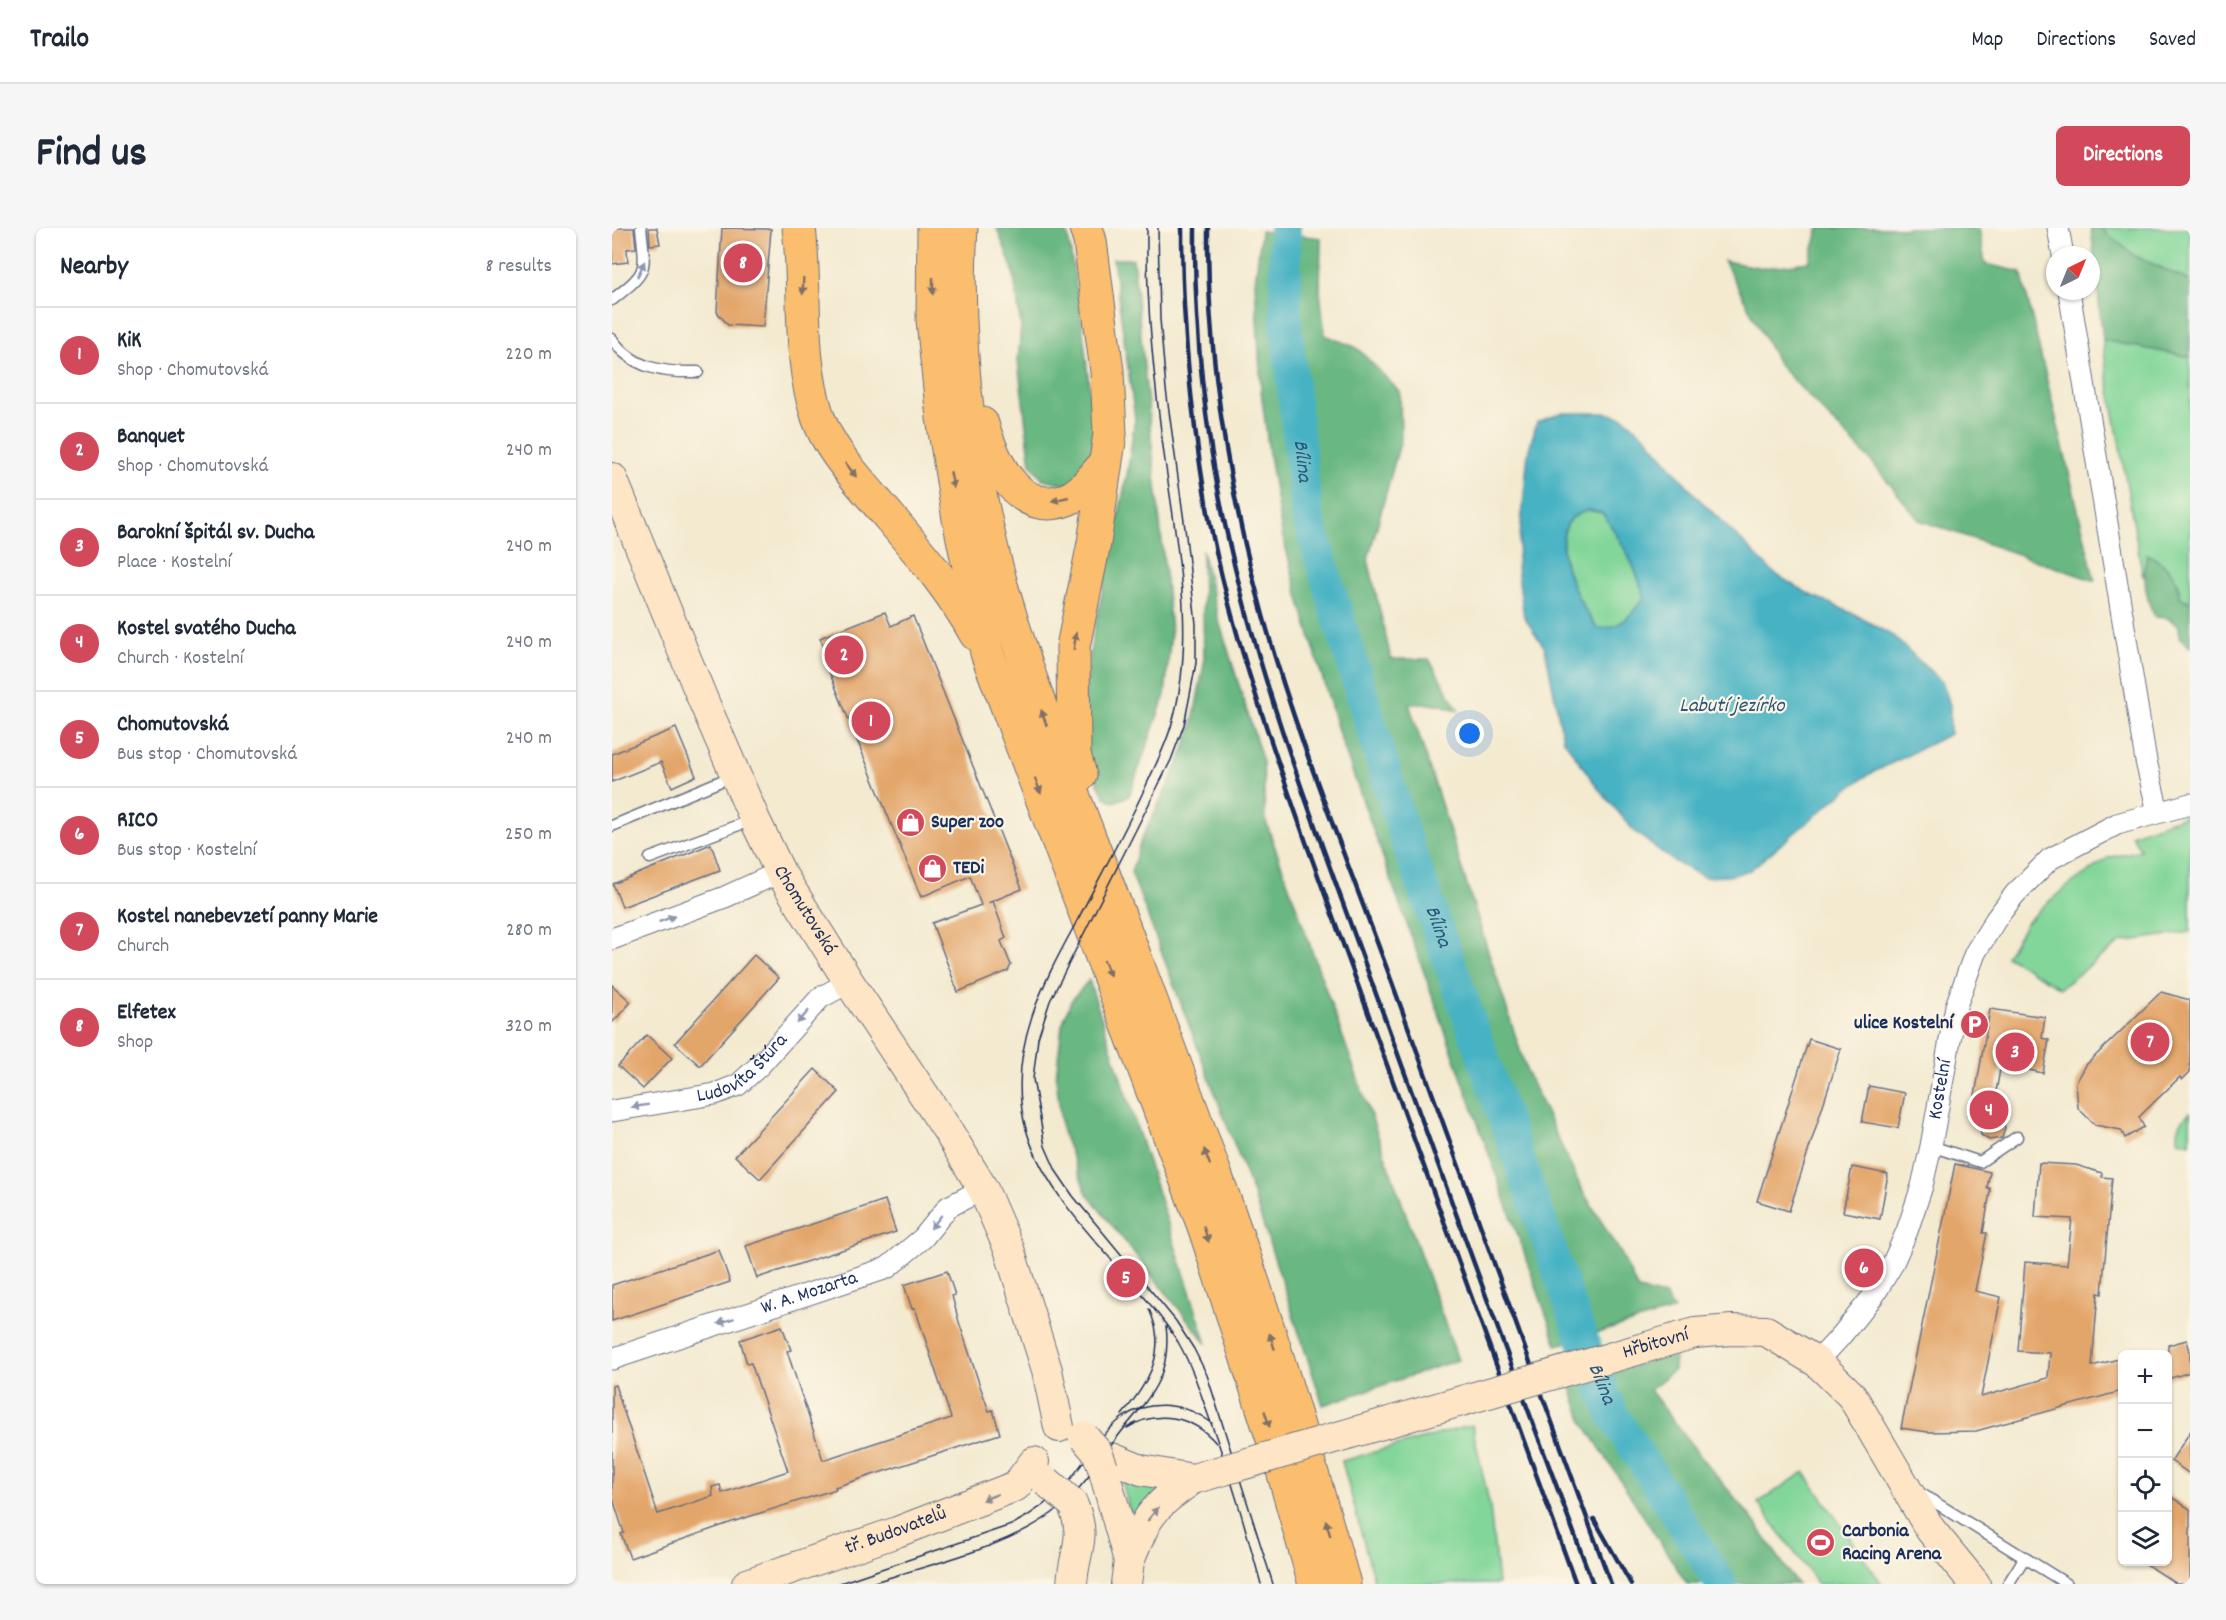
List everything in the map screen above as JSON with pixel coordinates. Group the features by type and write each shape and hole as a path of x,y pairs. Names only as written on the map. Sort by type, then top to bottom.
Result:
{"highway":[{"path":"799,228 804,263 804,353 819,419 833,447 854,475 939,576 968,618 987,653 1205,1230 1282,1467 1315,1584"},
{"path":"934,228 933,320 943,418 959,519 987,653"},
{"path":"961,228 959,319 975,464 984,513 1011,619 1046,724 1137,963 1270,1336 1344,1584"},
{"path":"1086,228 1090,241 1110,403 1110,434 1094,543 1073,648 1074,754 1137,963"},
{"path":"959,319 980,420 990,451 1018,492 1037,501 1052,502 1072,496 1089,483 1105,464"}],"street":[{"path":"2058,228 2061,246"},
{"path":"2070,300 2146,761 2158,812"},
{"name":"Chomutovská","path":"612,478 736,775 780,872 849,982 948,1131 982,1189 1009,1249 1047,1370 1091,1448 1128,1573"},
{"name":"Kostelní","path":"1817,1362 1874,1294 1892,1265 1911,1220 1931,1146 1956,1006 1975,953 1996,919 2015,894 2050,859 2117,824 2190,804"},
{"path":"612,939 725,897 780,872"},
{"name":"Ludovíta Štúra","path":"612,1111 715,1094 738,1085 759,1066 820,998 849,982"},
{"name":"W. A. Mozarta","path":"612,1359 887,1268 923,1238 948,1207 982,1189"},
{"name":"Hřbitovní","path":"1193,1479 1695,1333 1732,1330 1766,1331 1817,1362 1851,1396 1930,1528 1975,1584"},
{"path":"1072,1584 1073,1564 1080,1542 1081,1527 1072,1503 1040,1471 1045,1434 1091,1448 1141,1470 1193,1479"},
{"name":"tř. Budovatelů","path":"747,1584 897,1532 1016,1486 1040,1471"},
{"path":"1128,1573 1151,1516 1167,1497 1193,1479"}],"lane":[{"path":"612,300 630,286 643,270 645,262 642,228"},
{"path":"612,339 629,359 642,365 656,370 698,372"},
{"path":"612,826 736,775"},
{"path":"650,858 755,819"},
{"path":"1931,1146 1980,1162 2018,1137"},
{"path":"1904,1484 2067,1584"},
{"path":"2008,1584 2025,1557"}],"green space":[{"path":"997,228 1065,228 1068,236 1082,322 1095,438 1083,472 1069,485 1043,479 1031,465 1018,361 1021,326 1013,270"},
{"path":"1819,228 1979,228 1985,264 2021,272 2095,581 1919,520 1871,461 1779,365 1724,261 1764,268 1809,262"},
{"path":"2091,228 2100,228 2135,256 2190,281 2190,357 2103,340 2099,300 2100,246 2093,246"},
{"path":"2100,228 2190,228 2190,281 2135,256"},
{"path":"1261,231 1321,238 1320,292 1325,335 1357,348 1400,392 1401,439 1368,559 1391,659 1429,659 1459,711 1439,704 1409,704 1527,1072 1582,1190 1621,1253 1638,1290 1665,1296 1674,1310 1557,1345 1340,737 1298,595 1282,533 1261,390 1255,283"},
{"path":"1113,259 1133,259 1171,631 1165,695 1129,796 1114,802 1105,797 1084,746 1084,700 1092,641 1127,475 1135,419"},
{"path":"2103,340 2190,357 2190,602 2181,598 2177,582 2147,554 2143,577"},
{"path":"1588,510 1602,513 1615,532 1632,564 1644,598 1619,624 1605,628 1597,628 1590,618 1575,590 1565,559 1563,544 1565,530 1571,519"},
{"path":"1202,550 1218,618 1263,762 1265,819 1458,1360 1323,1405 1252,1191 1131,872 1141,840 1179,763 1192,727 1204,664"},
{"path":"2147,554 2166,566 2176,582 2181,598 2190,602 2190,647 2179,637 2179,626 2167,618 2155,617 2151,609 2145,586"},
{"path":"2190,814 2190,932 2121,942 2060,988 2006,956 2027,922 2069,885 2108,858 2141,850 2131,835"},
{"path":"1089,980 1207,1344 1087,1194 1062,1131 1056,1077 1062,1025 1071,1001"},
{"path":"2190,1112 2190,1143 2178,1140 2178,1131 2180,1124"},
{"path":"1675,1353 1674,1370 1650,1390 1704,1461 1751,1517 1797,1584 1687,1584 1583,1422 1570,1385"},
{"path":"1472,1425 1490,1507 1498,1584 1375,1584 1342,1461"},
{"name":"Carbonia Racing Arena","path":"1804,1472 1882,1584 1818,1584 1758,1503"},
{"path":"1120,1474 1166,1484 1133,1524"}],"water":[{"name":"Labutí jezírko","path":"1562,413 1607,413 1624,418 1647,438 1697,497 1775,574 1809,594 1856,615 1893,636 1943,683 1950,705 1950,734 1868,775 1845,791 1750,870 1729,876 1704,877 1675,862 1635,832 1598,788 1563,739 1545,648 1524,617 1517,567 1528,453 1537,422","holes":["1588,510 1602,513 1627,553 1644,598 1619,624 1597,628 1575,590 1564,559 1563,544 1565,530 1571,519"]}],"building":[{"path":"612,228 634,228 636,248 627,249 628,262 612,264"},
{"path":"649,228 657,228 660,244 650,245"},
{"path":"722,228 771,229 763,327 728,325 717,312"},
{"path":"885,612 891,626 913,616 1022,889 988,903 993,901 1006,938 1001,941 1011,965 1008,971 958,992 932,923 981,905 970,876 921,897 822,654 826,652 820,638"},
{"path":"676,728 696,776 672,787 661,762 612,782 612,754"},
{"path":"711,844 720,870 622,907 613,884"},
{"path":"754,955 779,978 700,1066 675,1043"},
{"path":"612,985 631,1002 612,1023"},
{"path":"2161,992 2190,1000 2190,1072 2182,1080 2180,1077 2139,1117 2144,1127 2125,1138 2121,1130 2095,1125 2078,1108 2076,1083 2086,1065"},
{"path":"1990,1009 2045,1017 2042,1038 2049,1040 2043,1073 2001,1064 1996,1092 2005,1128 2002,1138 1989,1140 1981,1135 1975,1095"},
{"path":"647,1035 672,1058 643,1089 618,1066"},
{"path":"1809,1039 1841,1049 1789,1211 1757,1201"},
{"path":"815,1069 839,1092 760,1179 735,1156"},
{"path":"1869,1086 1905,1093 1898,1128 1862,1122"},
{"path":"2039,1163 2076,1165 2102,1173 2102,1177 2112,1178 2102,1294 2098,1293 2092,1366 2118,1359 2118,1392 1976,1431 1928,1432 1901,1428 1955,1164 1990,1172 1987,1188 1990,1188 1990,1192 1983,1233 1987,1233 1975,1291 2001,1297 1981,1397 2048,1378 2050,1353 2018,1351 2025,1262 2067,1265 2072,1219 2035,1217"},
{"path":"1852,1167 1888,1174 1880,1219 1843,1212"},
{"path":"885,1200 896,1232 757,1278 746,1246"},
{"path":"719,1250 730,1282 612,1321 612,1285"},
{"path":"947,1271 955,1295 952,1296 959,1322 989,1411 993,1410 1000,1434 835,1487 836,1489 630,1558 621,1534 624,1533 612,1496 612,1386 615,1385 658,1514 713,1496 712,1487 720,1485 722,1493 788,1471 751,1363 747,1364 740,1340 782,1326 791,1350 787,1351 823,1460 951,1418 915,1308 912,1309 904,1285"},
{"path":"2187,1340 2190,1352 2190,1372 2172,1378 2172,1350 2168,1350 2168,1345"},
{"path":"2190,1432 2190,1474 2172,1459"},
{"path":"2172,1498 2190,1509 2190,1584 2177,1584 2149,1566 2172,1566"}],"waterway":[{"name":"Bílina","path":"1285,228 1286,326 1307,515 1403,831 1581,1336 1613,1415 1721,1584"}],"tram line":[{"path":"1147,228 1149,313 1154,370 1182,589 1183,657 1179,690 1170,730 1159,757 1124,831 1041,992 1025,1042 1020,1094 1024,1121 1034,1152 1050,1181 1069,1210 1138,1289 1183,1352 1225,1463 1261,1584"},
{"path":"1158,228 1160,319 1166,389 1196,624 1196,663 1184,725 1171,760 1050,1001 1038,1038 1033,1079 1045,1146 1056,1171 1073,1196 1176,1321 1207,1375 1273,1584"},
{"path":"1122,1415 1140,1391 1153,1366 1157,1339 1149,1309"},
{"path":"869,1584 968,1554 1017,1534 1059,1508 1085,1481 1150,1395 1166,1358 1166,1326"},
{"path":"837,1584 1019,1521 1056,1494 1107,1432 1122,1418 1133,1412 1156,1406 1179,1407 1202,1416 1212,1423"},
{"path":"1127,1428 1150,1419 1174,1418 1197,1427 1216,1443"}],"railway":[{"path":"1182,228 1185,327 1204,490 1223,581 1248,671 1308,848 1576,1584"},
{"path":"1195,228 1199,348 1214,468 1230,547 1260,661 1316,828 1593,1584"},
{"path":"1208,228 1212,337 1225,445 1247,552 1275,657 1314,774 1611,1584"},
{"path":"1594,1519 1631,1584"}],"place":[{"name":"Elfetex","path":"743,263"},
{"name":"Banquet","path":"844,655"},
{"name":"KiK","path":"871,721"},
{"name":"Super zoo","path":"910,823"},
{"name":"TEDi","path":"932,869"},
{"name":"ulice Kostelní","path":"1974,1024"},
{"name":"Kostel nanebevzetí panny Marie","path":"2150,1042"},
{"name":"Barokní špitál sv. Ducha","path":"2015,1052"},
{"name":"Kostel svatého Ducha","path":"1989,1110"},
{"name":"RICO","path":"1864,1268"},
{"name":"Chomutovská","path":"1126,1278"},
{"name":"Carbonia Racing Arena","path":"1821,1543"}]}
